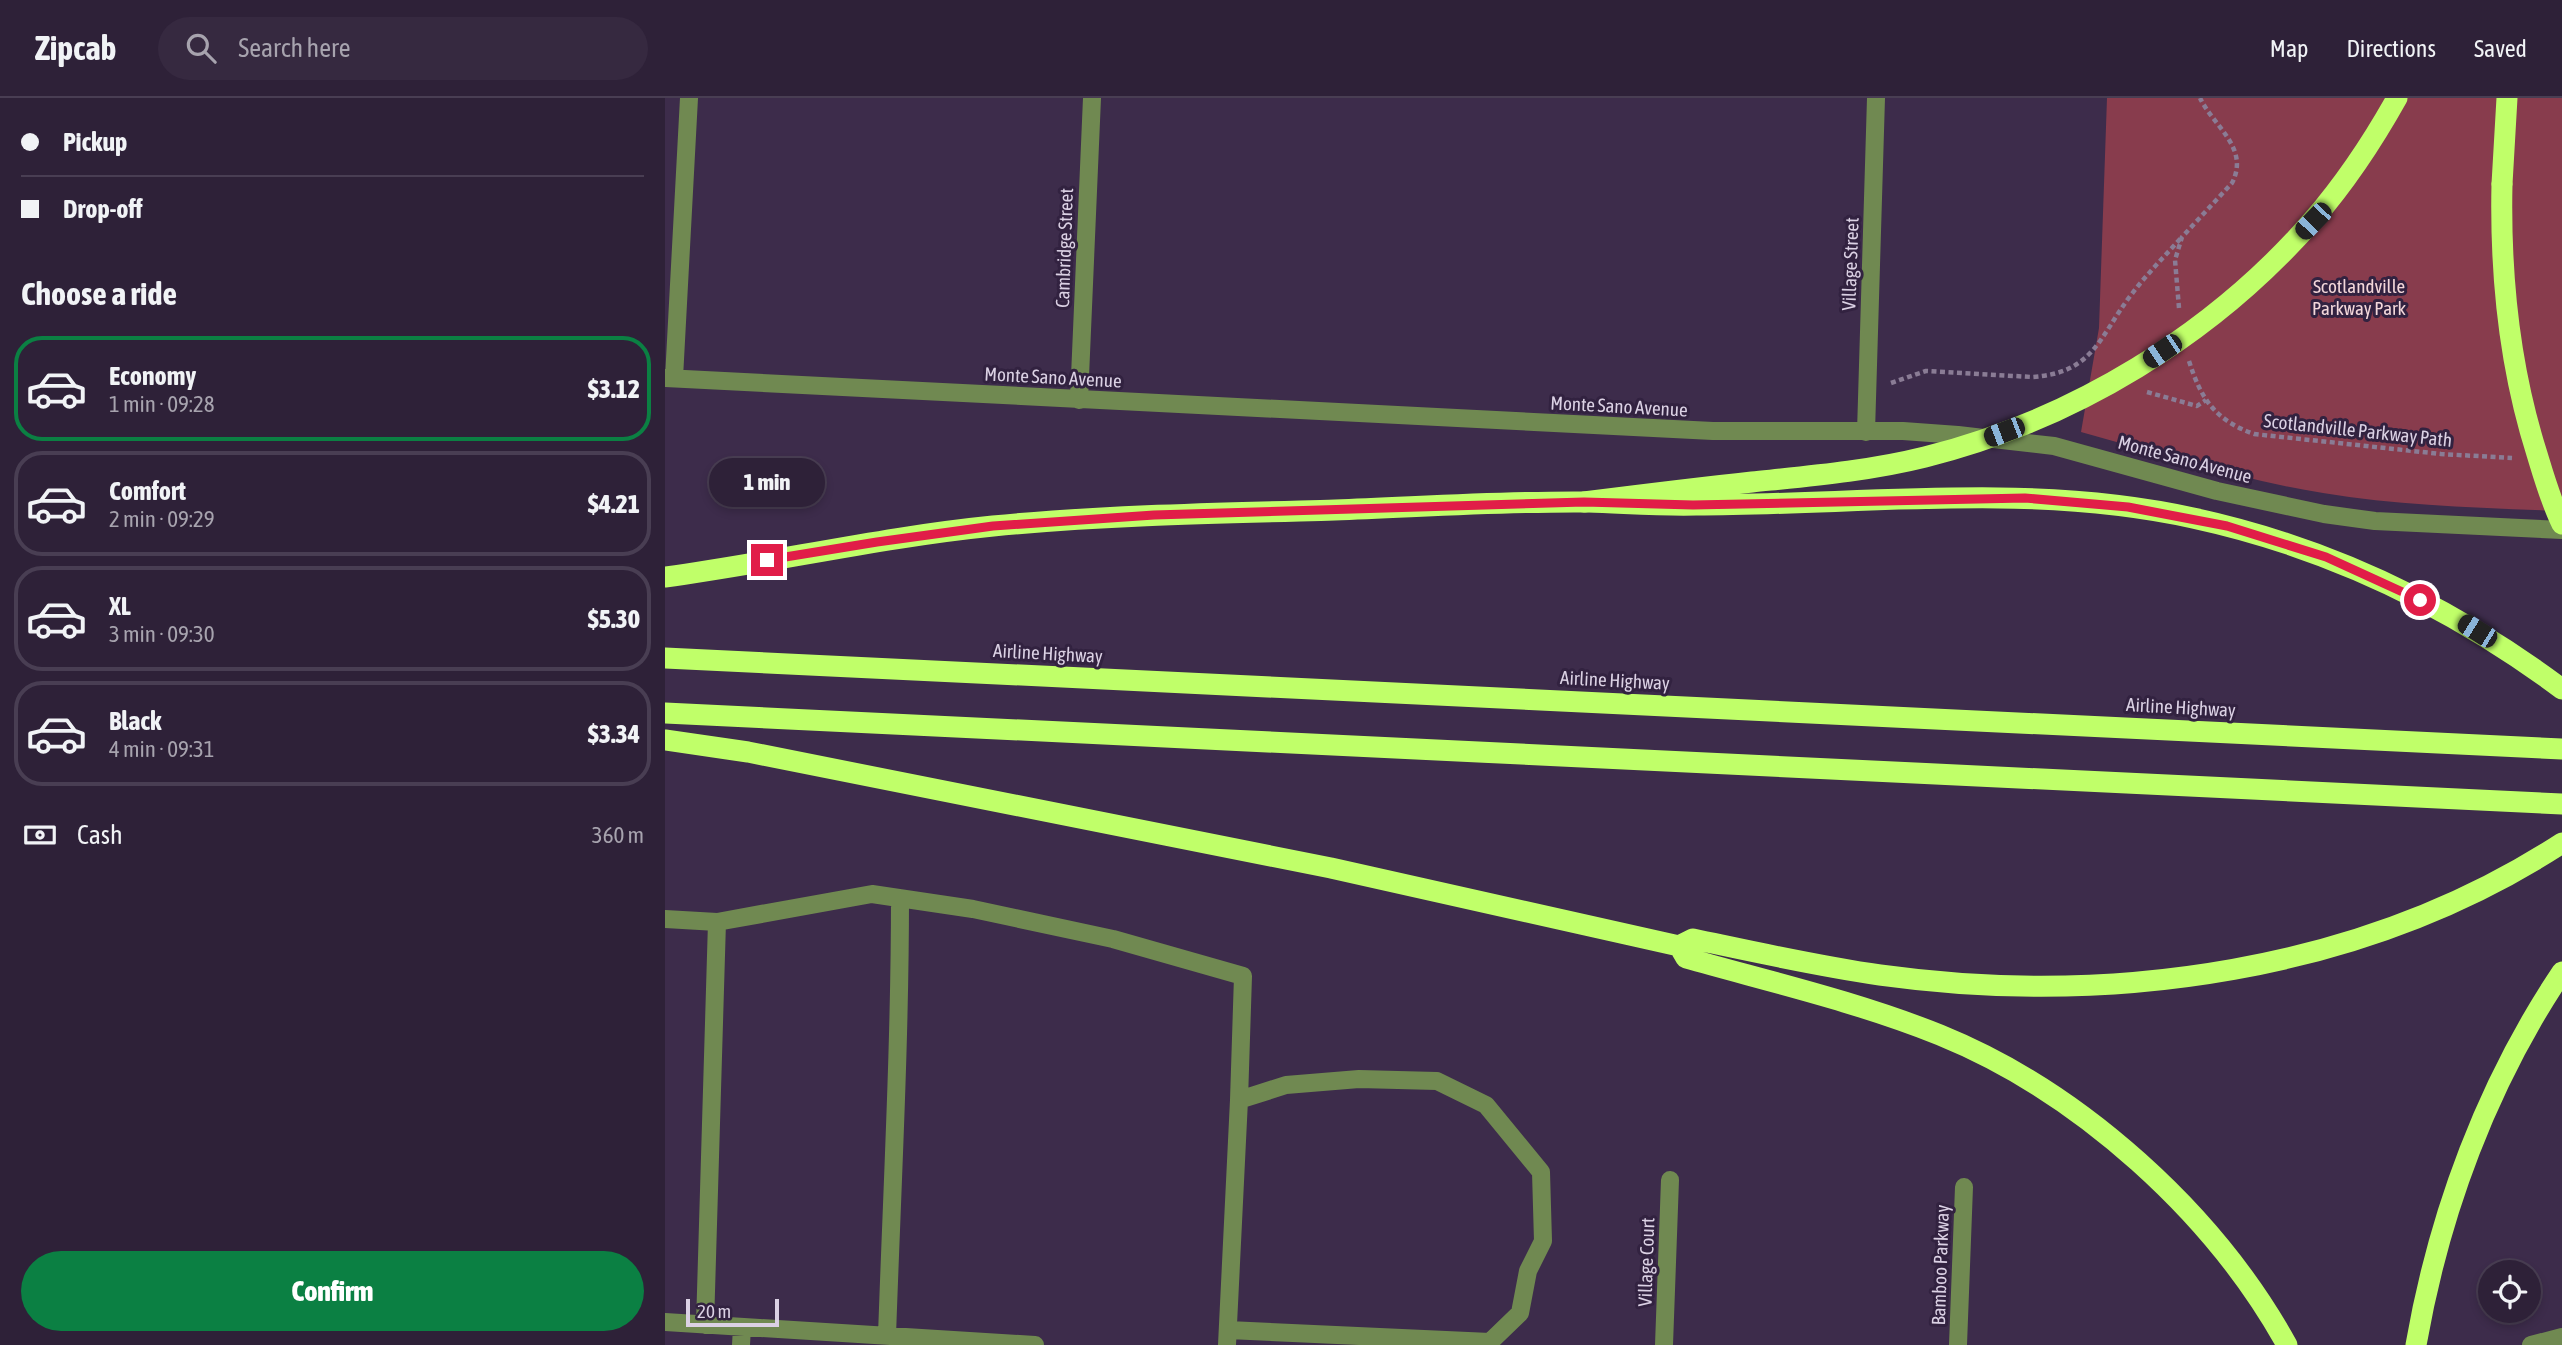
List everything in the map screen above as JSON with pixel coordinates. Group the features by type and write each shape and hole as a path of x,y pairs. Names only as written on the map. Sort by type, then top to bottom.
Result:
{"highway":[{"path":"1584,502 1823,474 1912,459 1984,440 2055,412 2145,362 2246,288 2313,221 2358,160 2397,98"},
{"path":"2507,98 2502,225 2511,345 2530,432 2562,524"},
{"path":"665,577 993,526 1154,515 1584,502 1693,505 2025,498 2093,502 2163,512 2257,534 2326,557 2460,621 2562,689"},
{"name":"Airline Highway","path":"665,657 2562,749"},
{"path":"665,712 2562,803"},
{"path":"665,740 761,754 1331,868 1679,946 1693,939 1880,975 1984,985 2106,985 2252,966 2355,940 2444,906 2504,877 2562,843"},
{"path":"1679,946 1686,958 1870,1011 1943,1037 2049,1094 2124,1150 2187,1210 2242,1277 2287,1345"},
{"path":"2416,1345 2432,1269 2453,1193 2469,1151 2520,1042 2562,972"}],"street":[{"path":"669,378 689,98"},
{"name":"Cambridge Street","path":"1079,400 1092,98"},
{"name":"Village Street","path":"1866,432 1877,98"},
{"name":"Monte Sano Avenue","path":"669,378 1713,431 1958,435 2054,446 2217,491 2324,514 2389,522 2562,530"},
{"path":"665,919 717,922 871,894 972,909 1113,939 1243,976 1228,1338 1490,1342 1520,1313 1528,1270 1543,1241 1541,1172 1486,1105 1437,1081 1359,1079 1286,1085 1239,1100"},
{"path":"887,1336 900,1027 900,898"},
{"path":"705,1325 717,922"},
{"name":"Village Court","path":"1664,1345 1670,1180"},
{"name":"Bamboo Parkway","path":"1958,1345 1964,1187"},
{"path":"665,1322 705,1325 741,1336 887,1336 1035,1345"},
{"path":"2531,1345 2562,1336"}],"path":[{"path":"1867,392 1926,371 2049,376 2086,359 2107,334 2130,296 2232,183 2236,174 2238,161 2235,148 2208,114 2200,98"},
{"path":"2180,317 2175,260 2182,237"},
{"name":"Scotlandville Parkway Path","path":"2187,355 2196,385 2220,416 2237,428 2254,434 2441,454 2522,458"}],"green space":[{"name":"Scotlandville Parkway Park","path":"2107,98 2562,98 2562,511 2412,504 2292,488 2231,474 2081,432 2099,328"}],"route":[{"path":"767,560 993,526 1154,515 1584,502 1693,505 2025,498 2093,502 2163,512 2227,526 2326,557 2420,600"}]}
